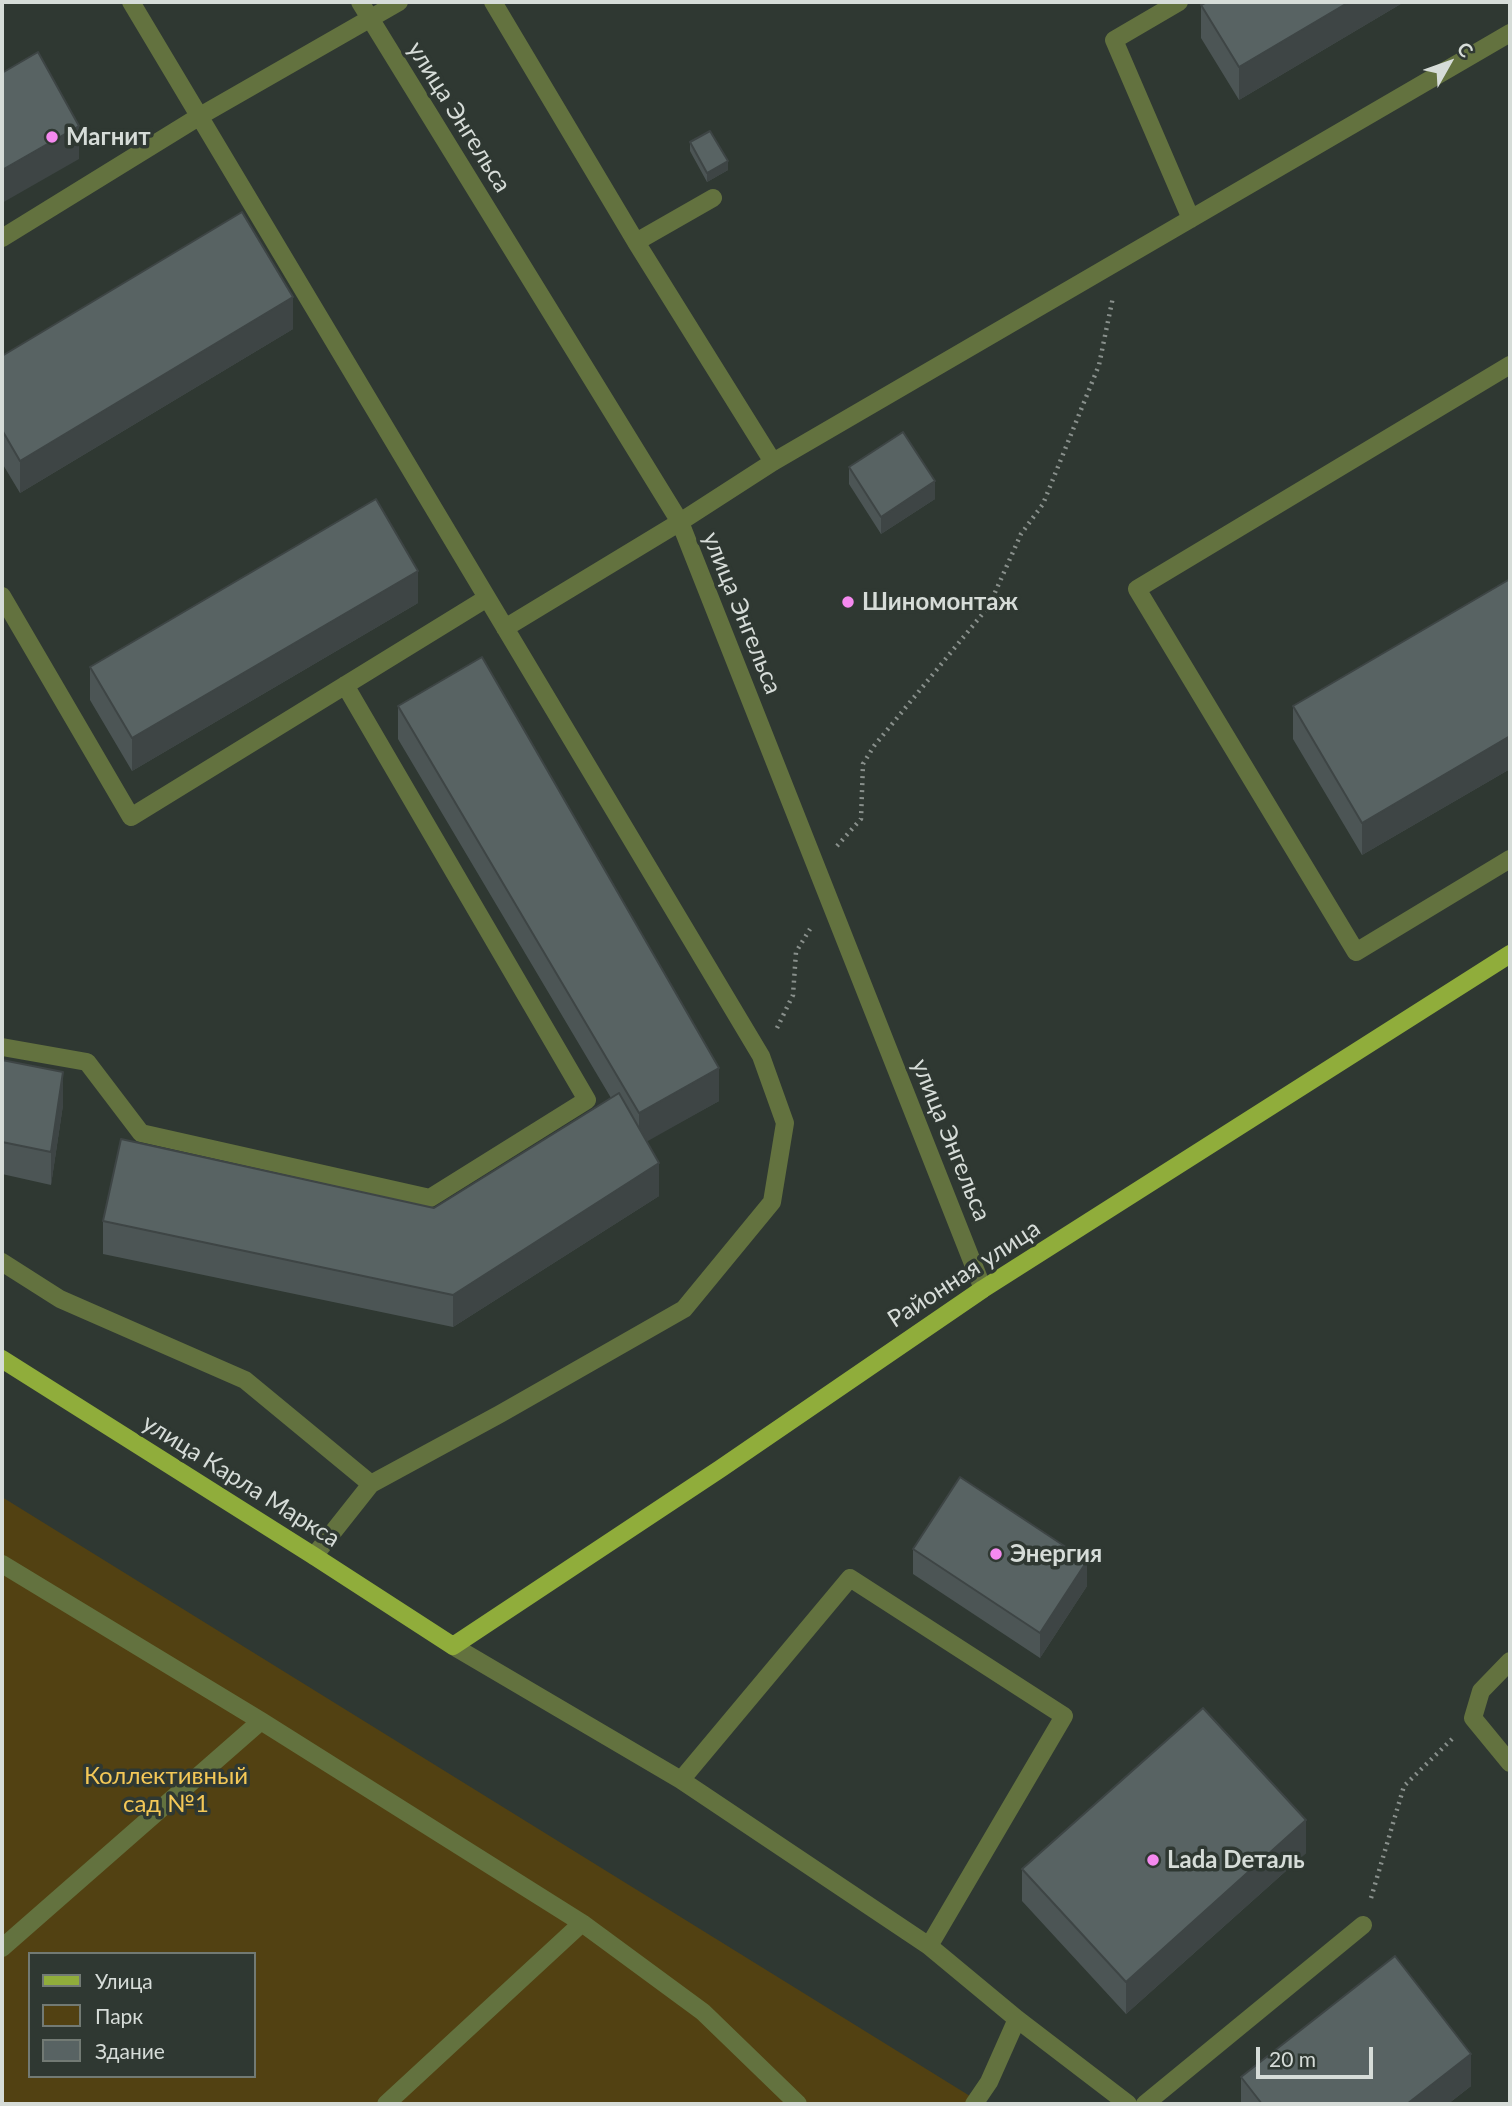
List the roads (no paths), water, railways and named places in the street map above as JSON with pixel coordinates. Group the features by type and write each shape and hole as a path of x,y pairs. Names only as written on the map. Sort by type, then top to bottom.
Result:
{"main road":[{"name":"Районная улица","path":"453,1646 984,1289 1510,954"},
{"name":"улица Карла Маркса","path":"2,1359 453,1646"}],"street":[{"path":"131,2 761,1056 785,1123 772,1202 684,1308 500,1414 371,1484 314,1556"},
{"name":"улица Энгельса","path":"360,2 680,522 984,1289"},
{"path":"2,238 200,116 398,2"},
{"path":"493,2 636,242 772,462"},
{"path":"1172,4 1114,40 1191,219"},
{"path":"505,628 680,522 772,462 1510,33"},
{"path":"636,242 713,198"},
{"path":"1510,365 1137,589 1356,952 1510,859"},
{"path":"2,596 131,817 487,598"},
{"path":"2,1046 87,1062 141,1133 430,1198 587,1100 345,685"},
{"path":"2,1262 60,1299 244,1380 371,1484"},
{"path":"2,1564 261,1721 582,1923 703,2012 798,2104"},
{"path":"681,1780 850,1578 1064,1716 929,1946"},
{"path":"453,1646 681,1780 929,1946 1017,2019 1128,2104"},
{"path":"1510,1661 1481,1691 1473,1718 1510,1763"},
{"path":"2,1948 261,1721"},
{"path":"386,2104 582,1923"},
{"path":"1145,2104 1363,1925"},
{"path":"974,2104 989,2082 1017,2019"}],"place":[{"name":"Магнит","path":"52,137"},
{"name":"Шиномонтаж","path":"848,602"},
{"name":"Энергия","path":"996,1554"},
{"name":"Lada Dеталь","path":"1153,1860"}],"park label":[{"name":"Коллективный сад №1","path":"166,1790"}]}
